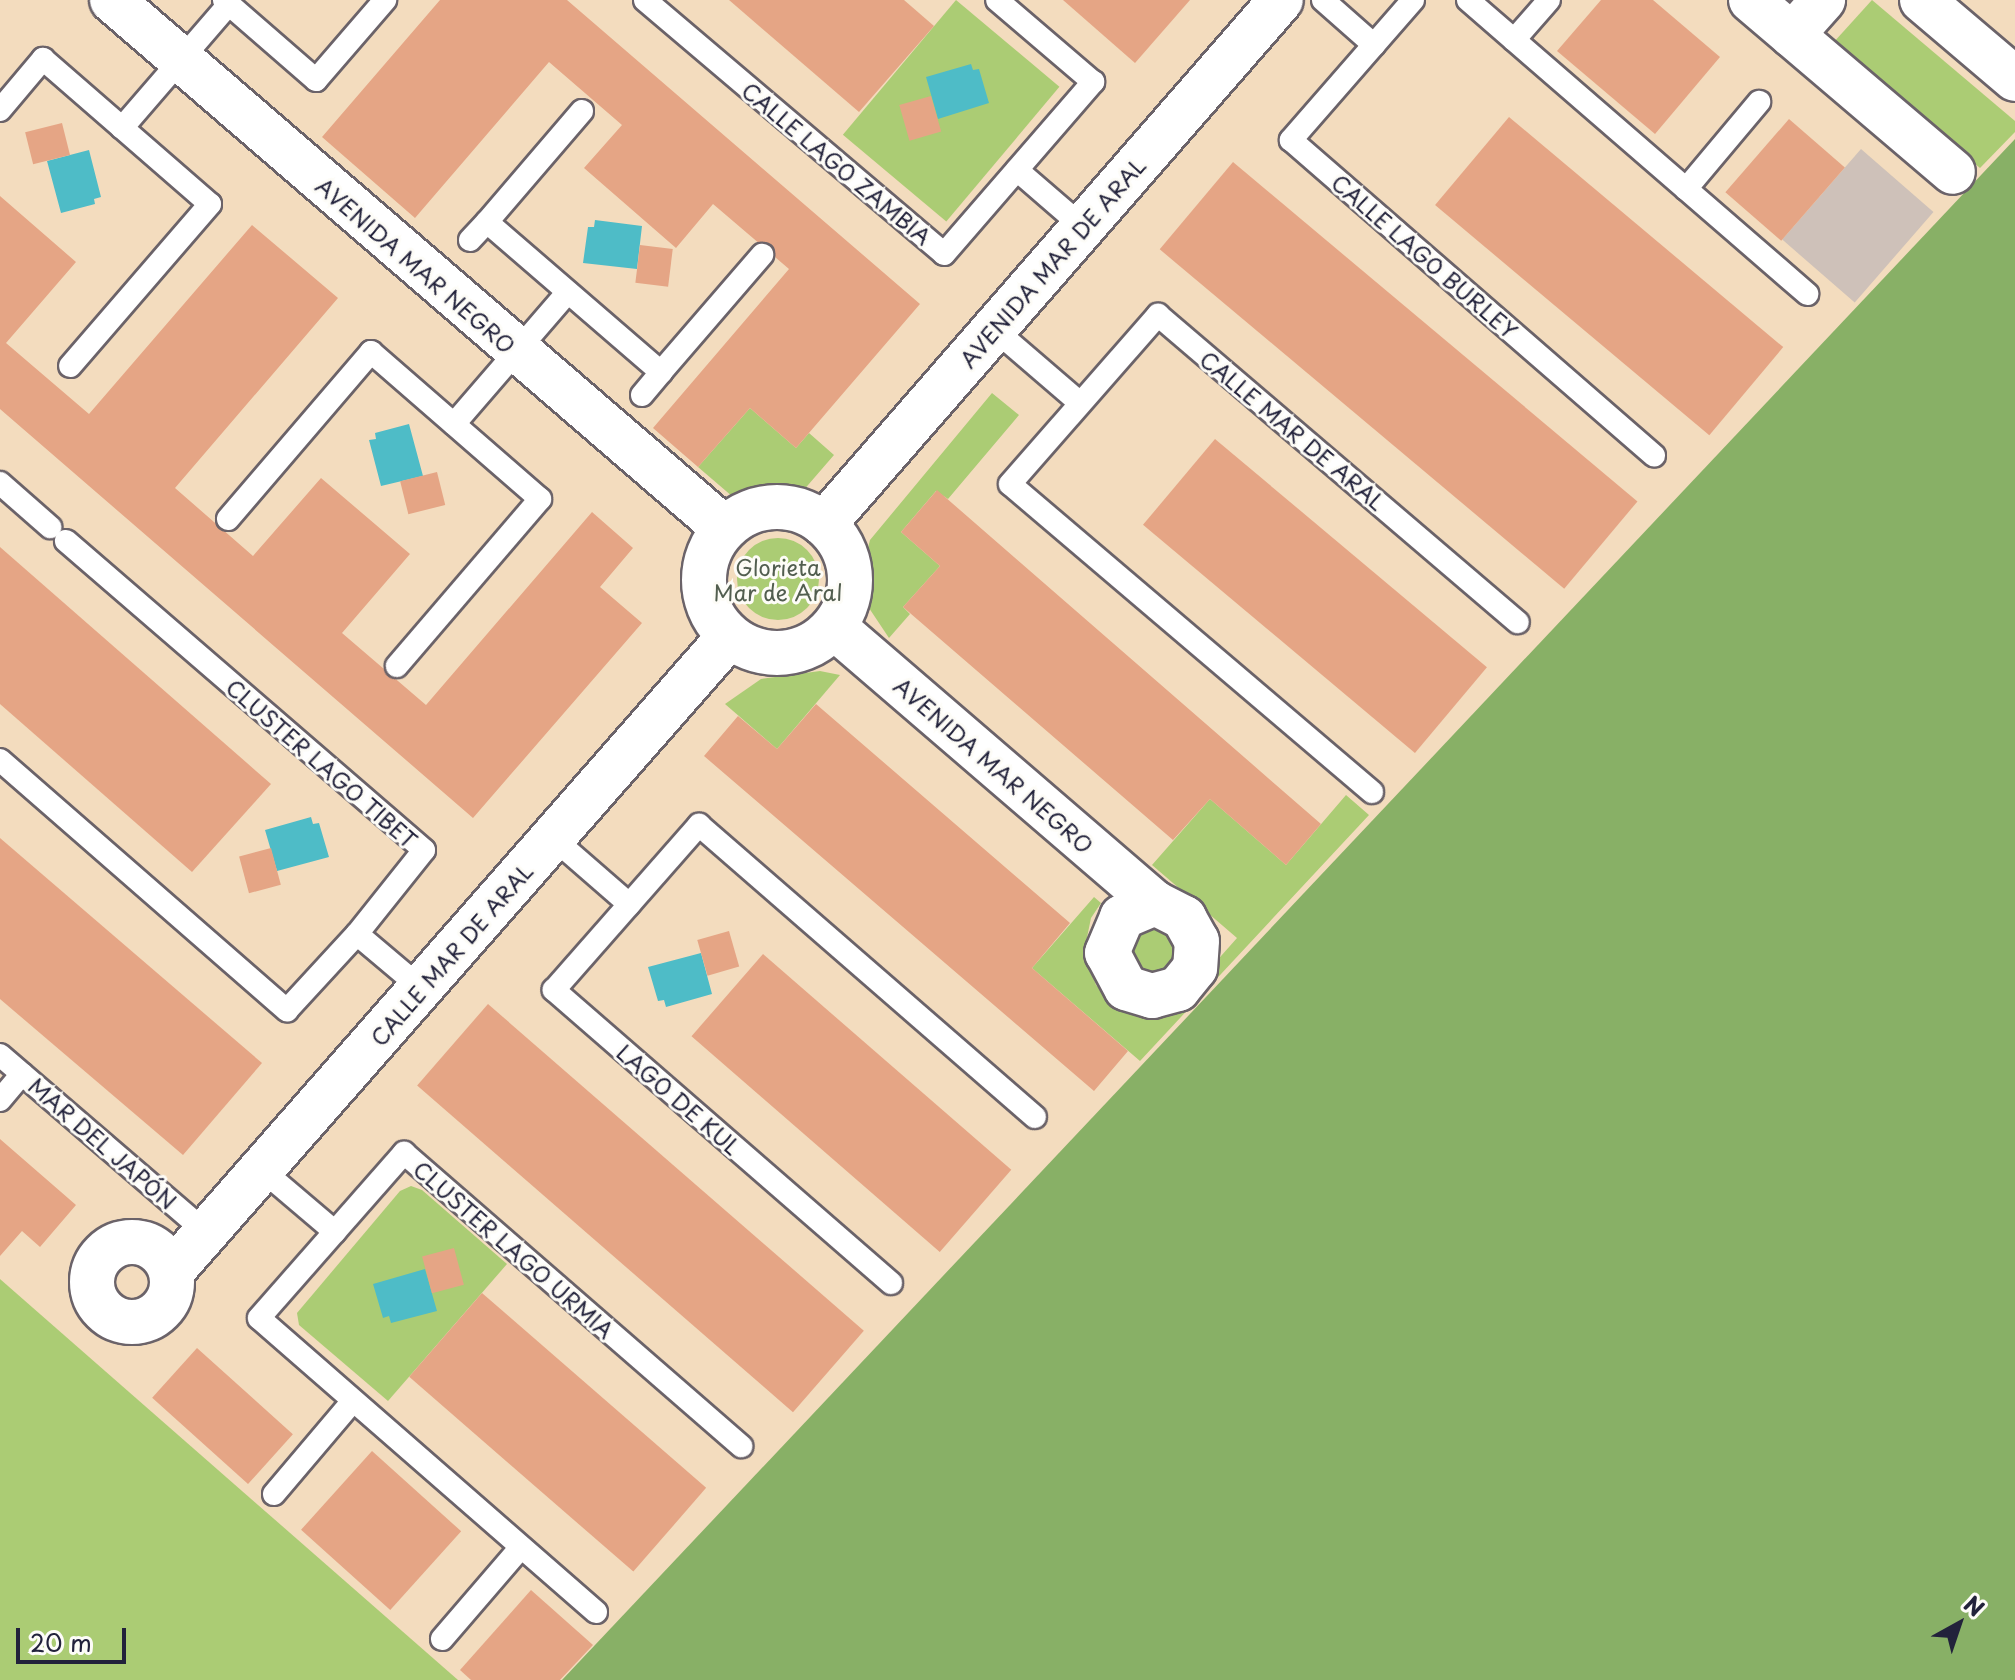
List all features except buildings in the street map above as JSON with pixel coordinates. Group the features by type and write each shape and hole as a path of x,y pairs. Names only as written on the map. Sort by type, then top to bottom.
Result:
{"street":[{"name":"AVENIDA MAR NEGRO","path":"112,0 515,351 723,527"},
{"name":"AVENIDA MAR DE ARAL","path":"824,524 1281,0"},
{"path":"1751,0 1953,172"},
{"path":"1792,35 1823,0"},
{"path":"1922,0 2015,79"},
{"path":"783,507 824,524 839,540 851,584 834,627 813,645 785,654 755,651 729,637 714,619 704,585 709,551 723,527 760,508 783,507"},
{"name":"AVENIDA MAR NEGRO","path":"834,627 1155,903"},
{"name":"CALLE MAR DE ARAL","path":"173,1270 729,637"}],"lane":[{"path":"122,128 226,2 316,80 385,0"},
{"name":"CALLE LAGO ZAMBIA","path":"645,0 944,254 1093,82 997,0"},
{"path":"1323,0 1374,45"},
{"name":"CALLE LAGO BURLEY","path":"1413,0 1291,140 1654,455"},
{"path":"1468,0 1808,294"},
{"path":"1514,40 1549,0"},
{"path":"0,110 43,59 210,204 70,366"},
{"path":"1686,189 1759,102"},
{"path":"470,240 582,111"},
{"path":"1017,170 1083,227"},
{"path":"487,222 661,372"},
{"path":"642,395 762,255"},
{"path":"454,424 568,292"},
{"name":"CALLE MAR DE ARAL","path":"1372,792 1010,484 1158,315 1518,622"},
{"path":"994,329 1080,403"},
{"path":"228,519 371,352 454,424 540,499 397,666"},
{"name":"CLUSTER LAGO TIBET","path":"0,483 424,850 357,934 287,1010 0,760"},
{"name":"LAGO DE KUL","path":"891,1283 554,990 699,825 1035,1117"},
{"path":"553,838 629,904"},
{"path":"357,934 421,988"},
{"name":"MAR DEL JAPÓN","path":"0,1055 206,1232"},
{"path":"0,1100 22,1074"},
{"name":"CLUSTER LAGO URMIA","path":"596,1612 259,1318 404,1153 741,1446"},
{"path":"261,1169 335,1232"},
{"path":"274,1494 353,1401"},
{"path":"442,1639 521,1547"}],"shaded area":[{"path":"1861,149 1933,212 1855,303 1782,240"}],"green space":[{"path":"956,0 1059,87 946,222 843,135"},
{"path":"1872,0 2015,121 2015,132 1980,168 1833,43"},
{"path":"2015,139 2015,1680 562,1680"},
{"path":"992,393 1019,415 948,499 936,491 901,532 940,566 903,607 910,614 889,638 857,590 870,540"},
{"path":"750,408 796,448 809,433 834,455 802,492 733,497 698,467"},
{"name":"Glorieta Mar de Aral","path":"778,538 794,541 807,550 816,563 819,579 816,595 807,608 794,617 778,620 762,617 749,608 740,595 737,579 740,563 749,550 762,541"},
{"path":"820,671 840,675 777,749 725,704 761,679"},
{"path":"1346,795 1369,815 1140,1061 1032,968 1094,897 1101,903 1091,918 1084,952 1096,985 1108,998 1174,1009 1237,938 1152,865 1210,799 1286,865"},
{"path":"1152,928 1169,934 1175,951 1169,968 1152,974 1135,968 1129,951 1135,934"},
{"path":"411,1186 422,1190 507,1264 388,1401 299,1325 297,1313 400,1191"},
{"path":"0,1279 458,1680 0,1680"}],"water":[{"path":"971,64 973,70 979,69 989,103 938,119 926,77"},
{"path":"89,150 101,197 94,199 95,204 61,213 47,161"},
{"path":"595,220 642,226 637,269 583,263 588,227 594,227"},
{"path":"409,424 423,476 381,486 369,440 376,439 375,433"},
{"path":"311,817 313,824 319,823 329,857 277,871 265,830"},
{"path":"701,953 712,994 666,1007 664,1000 658,1001 648,967"},
{"path":"425,1269 437,1311 391,1323 389,1316 383,1318 373,1284"}]}
